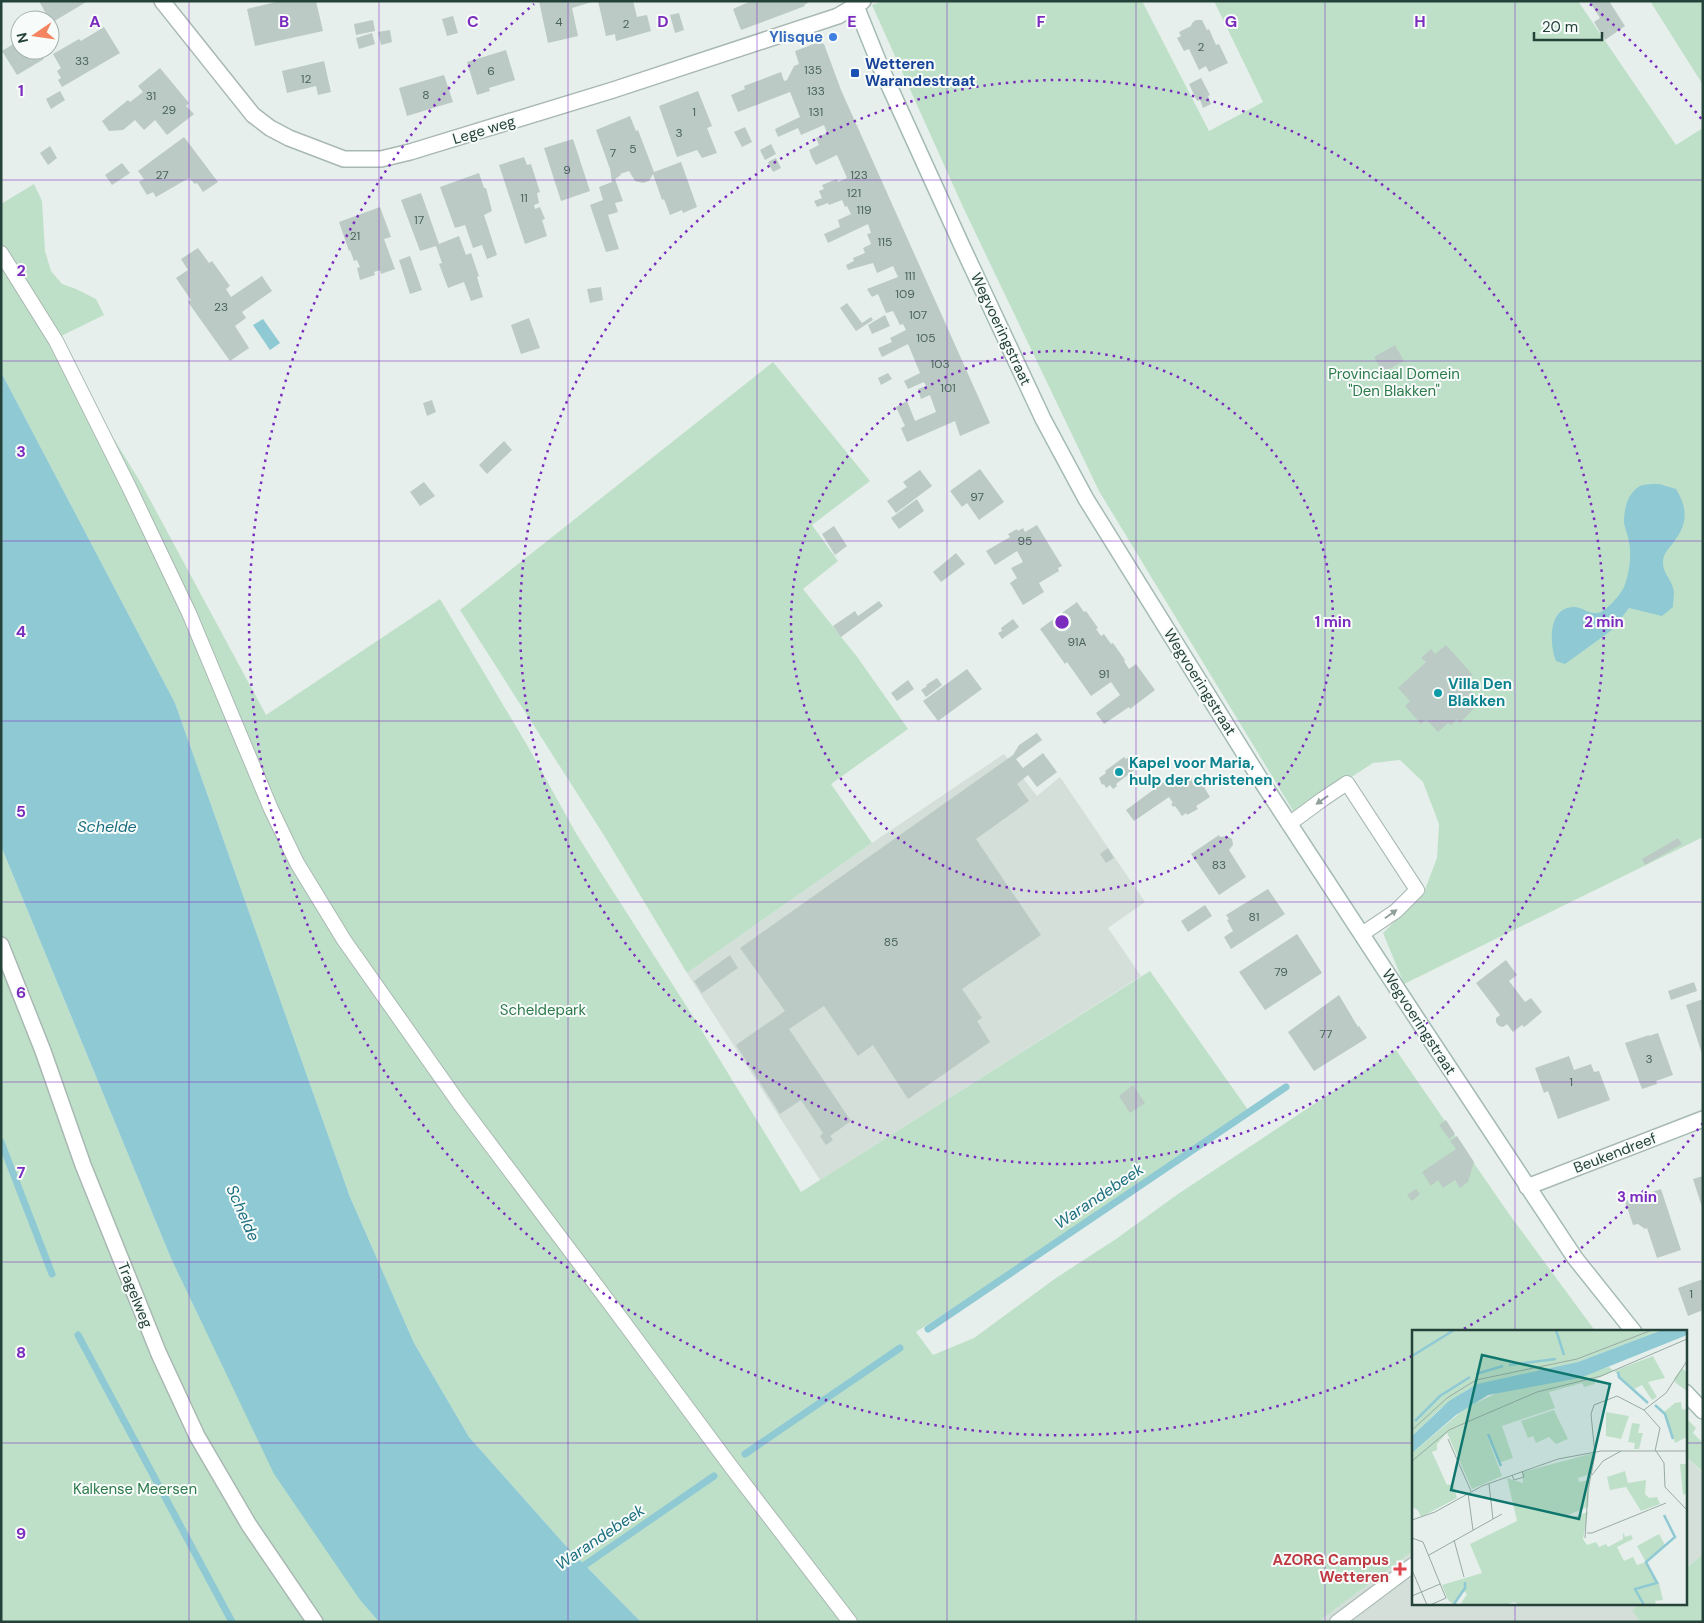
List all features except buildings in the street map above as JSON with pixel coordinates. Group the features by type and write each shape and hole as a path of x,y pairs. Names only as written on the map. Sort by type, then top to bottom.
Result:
{"street":[{"name":"Lege weg","path":"162,1 252,115 270,128 289,138 344,159 380,159 614,90 838,16 858,3"},
{"name":"Wegvoeringstraat","path":"858,3 881,68 962,246 1039,410 1086,499 1289,824 1527,1187 1575,1258 1632,1330"},
{"name":"Tragelweg","path":"1,945 43,1051 86,1174 170,1379 197,1436 249,1525 315,1622"},
{"name":"Beukendreef","path":"1527,1187 1703,1119"},
{"path":"1686,1393 1701,1406"}],"lane":[{"path":"1,253 56,341 189,613 271,809 297,863 340,932 459,1103 612,1305 732,1468 850,1622"},
{"path":"1289,824 1347,783 1417,890 1396,911 1362,934"},
{"path":"1337,1622 1412,1566"}],"shaded area":[{"path":"1004,754 1037,796 1060,777 1145,902 1108,928 1141,976 820,1180 687,973 872,843"},
{"path":"1686,1457 1703,1473 1703,1554 1686,1568"},
{"name":"AZORG Campus Wetteren","path":"1412,1552 1412,1606 1638,1606 1633,1610 1640,1622 1318,1622"}],"green space":[{"name":"Provinciaal Domein \"Den Blakken\"","path":"883,1 1142,1 1209,131 1263,102 1214,1 1578,1 1676,145 1703,128 1703,837 1404,984 1383,933 1424,892 1437,858 1439,824 1423,782 1400,760 1373,763 1295,814 1099,491 963,207 872,5"},
{"path":"1650,1 1703,1 1703,85"},
{"name":"Scheldepark","path":"34,184 42,201 45,251 51,271 62,284 96,299 104,315 61,336 94,406 142,485 266,715 440,599 527,745 577,835 694,1018 801,1192 1150,971 1251,1114 916,1332 933,1355 974,1338 1056,1278 1116,1239 1178,1194 1396,1050 1509,1214 1595,1330 1412,1330 1412,1552 1318,1622 641,1622 566,1546 469,1437 414,1343 350,1197 175,703 1,372 1,204"},
{"path":"773,362 870,481 812,525 838,561 803,589 858,658 908,729 831,784 872,843 687,973 605,837 460,610"},
{"name":"Kalkense Meersen","path":"1,846 170,1256 360,1600 379,1622 1,1622"},
{"path":"1686,1418 1696,1428 1693,1433 1703,1443 1703,1472 1686,1457"},
{"path":"1703,1554 1703,1622 1640,1622 1632,1610 1637,1606 1686,1606 1686,1568"}],"water":[{"path":"263,319 280,343 270,350 253,325"},
{"name":"Schelde","path":"1,372 175,703 350,1197 414,1343 469,1437 566,1546 641,1622 379,1622 360,1600 274,1474 170,1256 1,846"},
{"path":"1659,484 1676,489 1683,503 1685,516 1678,536 1666,552 1663,560 1664,570 1674,590 1673,607 1662,616 1629,608 1612,630 1565,664 1556,661 1552,645 1555,619 1566,608 1575,607 1592,613 1600,612 1608,607 1620,594 1626,582 1630,559 1630,547 1624,523 1627,502 1632,493 1640,486"}],"waterway":[{"name":"Warandebeek","path":"928,1329 1286,1087"},
{"path":"1,1142 52,1274"},
{"path":"78,1335 232,1622"},
{"name":"Warandebeek","path":"745,1454 900,1348"},
{"name":"Warandebeek","path":"579,1569 714,1476"}],"place":[{"name":"Ylisque","path":"833,37"},
{"name":"Wetteren Warandestraat","path":"855,73"},
{"name":"Villa Den Blakken","path":"1438,693"},
{"name":"Kapel voor Maria, hulp der christenen","path":"1119,772"},
{"name":"AZORG Campus Wetteren","path":"1400,1569"}]}
